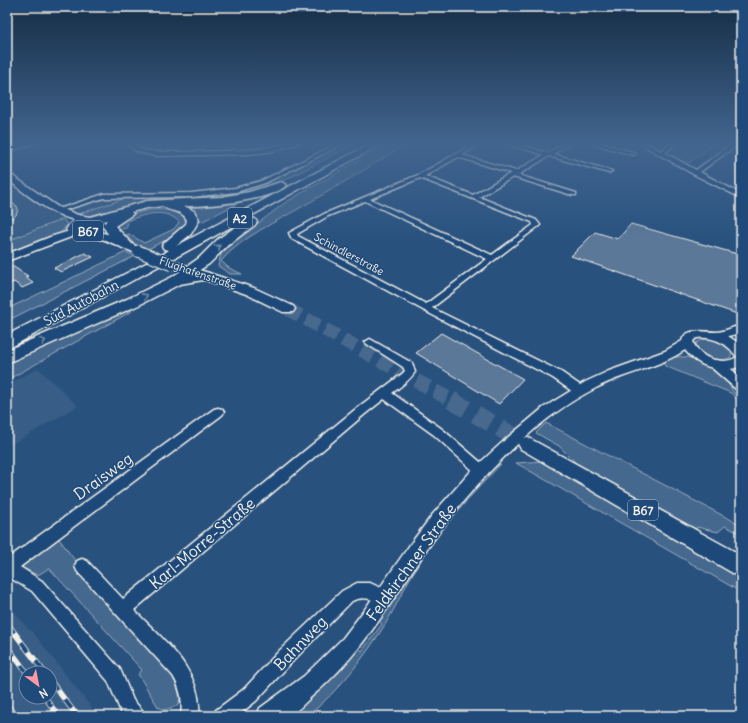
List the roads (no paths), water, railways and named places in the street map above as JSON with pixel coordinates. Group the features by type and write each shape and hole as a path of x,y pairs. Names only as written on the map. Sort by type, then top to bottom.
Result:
{"highway":[{"name":"Süd Autobahn","path":"7,331 159,259 304,177"},
{"name":"Süd Autobahn","path":"7,342 159,259 314,178"},
{"path":"159,259 204,261 223,242 314,178"},
{"path":"95,222 144,205 200,203 237,198 294,182"},
{"path":"7,356 133,302 159,259 175,239 190,227 193,220 191,215 186,211 174,207 162,206 143,208 118,214 95,222"},
{"path":"143,208 114,220 109,225 110,228 159,259 210,278"},
{"path":"204,261 210,278"}],"main road":[{"name":"B67","path":"9,177 30,193 63,213 95,222 108,237"},
{"name":"B67","path":"63,213 76,230 108,237 159,259"},
{"name":"B67","path":"76,230 95,222"},
{"path":"7,258 76,230"},
{"name":"Flughafenstraße","path":"210,278 250,291 288,308"},
{"path":"738,360 740,384"},
{"path":"717,365 740,384"},
{"name":"B67","path":"527,444 707,547 740,564"}],"street":[{"path":"63,213 89,200 104,196 191,195 236,190 263,182 274,177"},
{"name":"Schindlerstraße","path":"418,177 326,215 294,232 293,234 295,237 426,308 557,375 580,391"},
{"path":"422,177 534,221 537,225 426,308"},
{"path":"474,197 510,177"},
{"path":"523,177 574,194"},
{"path":"704,177 741,196"},
{"path":"365,199 492,258"},
{"path":"716,336 741,330"},
{"path":"687,343 692,352 699,357 717,365 738,360 733,341 741,330"},
{"name":"Feldkirchner Straße","path":"268,716 305,689 355,640 429,532 482,471 543,415 603,378 683,347 689,338 694,335 702,334 716,336"},
{"path":"716,336 733,344"},
{"name":"Karl-Morre-Straße","path":"122,610 355,416 406,377 410,372 410,369 405,363 370,342"},
{"name":"Feldkirchner Straße","path":"663,356 684,354 699,357"},
{"path":"385,394 438,432 482,471"},
{"name":"Draisweg","path":"7,568 218,412"},
{"path":"82,566 174,664 191,693 192,704 190,716"},
{"path":"7,568 37,586 114,675 127,706 136,716"},
{"name":"Bahnweg","path":"222,716 250,696 285,657 347,596 354,592 366,589 385,597"}],"tunnel":[{"path":"288,309 453,401"},
{"path":"451,400 527,444"}],"railway":[{"path":"7,623 39,665"},
{"path":"7,646 21,665"},
{"path":"58,691 77,716"},
{"path":"7,704 15,716"},
{"path":"50,705 58,716"}]}
